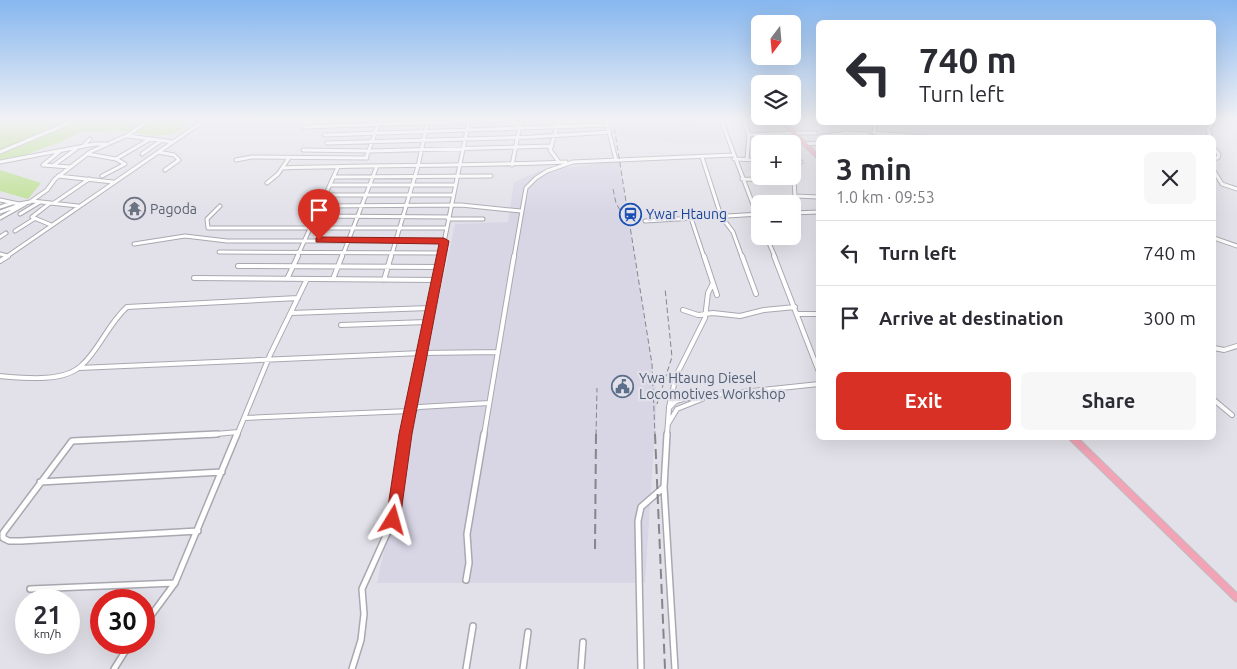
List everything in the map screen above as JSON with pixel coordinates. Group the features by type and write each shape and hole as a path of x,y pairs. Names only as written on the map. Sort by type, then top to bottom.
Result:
{"highway":[{"path":"1074,440 1237,598"}],"street":[{"path":"0,162 60,151"},
{"path":"61,151 43,164 70,166"},
{"path":"53,166 74,151"},
{"path":"0,218 47,190 58,176 93,151"},
{"path":"116,159 129,151"},
{"path":"142,154 146,151"},
{"path":"364,165 370,151"},
{"path":"384,280 421,151"},
{"path":"352,669 361,640 364,614 362,589 393,520 429,308 462,151"},
{"path":"512,165 514,151"},
{"path":"551,151 559,162"},
{"path":"614,151 616,160"},
{"path":"732,151 751,199"},
{"path":"747,159 748,151"},
{"path":"0,261 158,152 174,155 178,160 165,170"},
{"path":"88,154 116,159 125,164 102,176"},
{"path":"236,160 252,157 366,158"},
{"path":"702,157 721,216 733,232 756,294"},
{"path":"282,168 364,165 512,165 702,157 734,157 751,159"},
{"path":"268,183 290,158"},
{"path":"466,580 469,563 467,534 526,188 531,182 554,167 574,162"},
{"path":"333,279 377,166"},
{"path":"287,279 338,167"},
{"path":"1216,174 1222,184 1237,189"},
{"path":"334,177 374,175 491,176"},
{"path":"58,176 114,182"},
{"path":"34,219 32,217 34,215 89,179"},
{"path":"742,179 794,181 795,196 816,197"},
{"path":"330,185 455,185"},
{"path":"325,196 453,195"},
{"path":"0,200 78,206"},
{"path":"0,207 14,202"},
{"path":"0,212 29,202"},
{"path":"20,214 40,202"},
{"path":"220,206 207,219 208,228 447,228"},
{"path":"320,206 492,207 521,211"},
{"path":"801,213 816,212"},
{"path":"645,221 751,215"},
{"path":"316,216 483,219"},
{"path":"691,218 717,295"},
{"path":"34,219 51,225"},
{"path":"16,231 34,219"},
{"path":"0,237 6,233"},
{"path":"134,244 184,236 228,240 444,241"},
{"path":"1216,239 1237,246"},
{"path":"770,245 816,364"},
{"path":"219,252 442,253"},
{"path":"0,254 8,256"},
{"path":"238,266 438,267"},
{"path":"194,278 436,280"},
{"path":"155,610 175,583 268,361 306,279"},
{"path":"676,669 664,487 669,408 676,376 706,314 708,293 713,283"},
{"path":"0,376 38,379 73,372 79,368 117,316 127,307 298,298"},
{"path":"683,310 698,315 749,315 764,310 795,307"},
{"path":"291,313 429,308"},
{"path":"798,314 816,314"},
{"path":"341,326 427,322"},
{"path":"1216,348 1224,350 1237,346"},
{"path":"79,368 422,353 498,352"},
{"path":"669,408 681,399 816,384"},
{"path":"668,424 677,409 696,400 712,396"},
{"path":"1216,402 1232,415"},
{"path":"244,418 410,411 419,407 489,403"},
{"path":"198,531 22,541 9,541 3,538 2,533 68,444 76,440 198,436 238,432"},
{"path":"40,482 222,472"},
{"path":"641,669 638,521 641,507 664,487"},
{"path":"30,589 175,583"},
{"path":"466,669 473,626"},
{"path":"523,669 528,632"},
{"path":"581,669 583,642"},
{"path":"114,669 123,654"}],"shaded area":[{"path":"619,161 657,397 645,583 377,583 455,224 508,222 514,182 539,171"}],"green space":[{"path":"0,151 35,151 0,164"},
{"path":"0,170 41,183 28,199 0,191"}],"railway":[{"path":"618,151 652,364 655,435"},
{"path":"613,189 616,203 625,219"},
{"path":"657,404 672,357 665,288"},
{"path":"596,435 597,388"},
{"path":"595,549 596,434"},
{"path":"655,434 665,669"}],"place":[{"name":"Pagoda","path":"134,209"},
{"name":"Ywar Htaung","path":"630,214"},
{"name":"Ywa Htaung Diesel Locomotives Workshop","path":"623,386"}],"route":[{"path":"319,240 444,241 429,308 406,434 393,520"}]}
